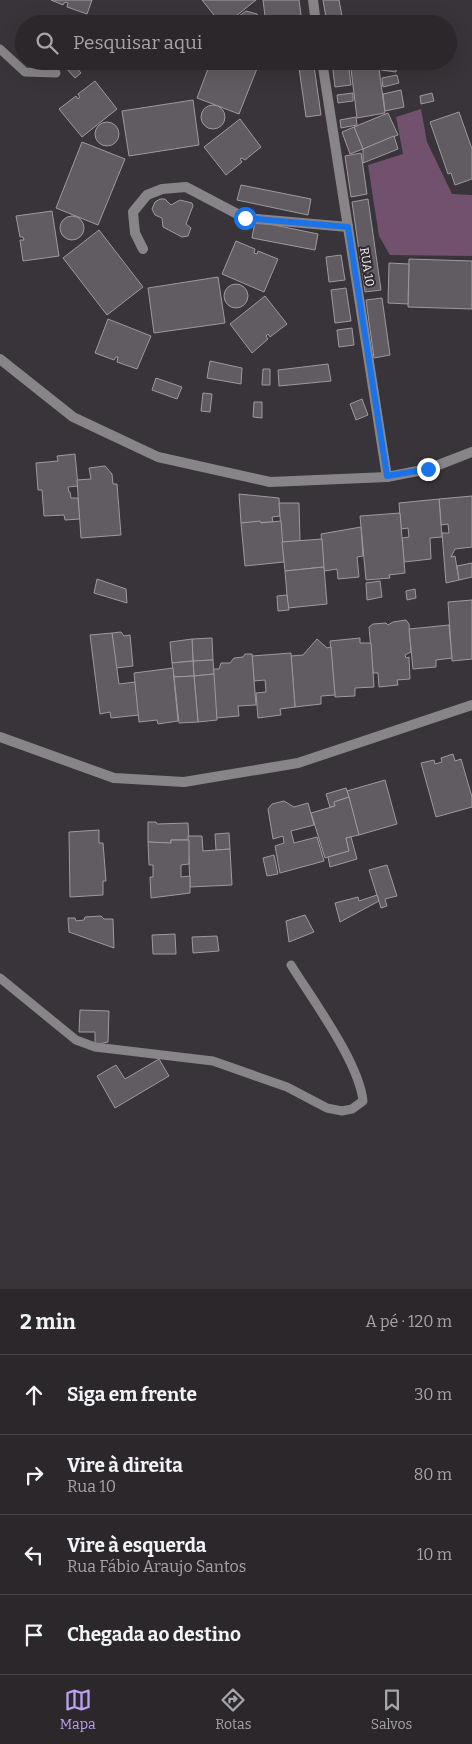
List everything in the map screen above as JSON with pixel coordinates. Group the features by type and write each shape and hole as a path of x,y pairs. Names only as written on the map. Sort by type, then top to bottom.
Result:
{"street":[{"path":"313,0 315,15"},
{"name":"RUA 10","path":"323,70 387,476"},
{"path":"143,249 135,233 133,212 147,195 162,189 186,187 245,218 348,227"},
{"path":"0,359 73,417 158,457 270,482 387,476 428,469 472,452"},
{"path":"0,736 114,778 184,782 298,763 472,705"}],"lane":[{"path":"0,49 15,63"},
{"path":"23,70 25,72 56,73"},
{"path":"0,978 76,1040 95,1048 213,1061 287,1087 327,1108 342,1111 352,1109 363,1101 362,1091 339,1040 290,965"}],"shaded area":[{"path":"421,109 427,142 452,194 472,195 472,256 390,255 379,236 368,165 403,154 396,117"}],"building":[{"path":"51,0 92,0 87,14 67,7 68,3 65,2 63,5"},
{"path":"202,0 256,0 237,15 214,15"},
{"path":"263,0 299,0 301,15 265,15"},
{"path":"323,0 339,0 342,15 326,15"},
{"path":"246,11 257,15 240,15"},
{"path":"68,70 78,70 81,73 75,78"},
{"path":"208,70 256,70 239,114 197,98"},
{"path":"299,70 315,70 321,115 306,117"},
{"path":"333,70 349,70 351,85 335,87"},
{"path":"351,70 379,70 385,113 357,118"},
{"path":"397,75 399,83 383,87 382,78"},
{"path":"95,81 117,109 82,137 59,109 76,96 78,99 80,97 78,94"},
{"path":"401,90 404,107 385,111 383,94"},
{"path":"353,93 353,101 338,103 337,95"},
{"path":"432,93 434,101 421,104 420,96"},
{"path":"193,100 199,145 129,156 122,111"},
{"path":"213,105 218,106 224,112 224,122 218,128 213,129 208,128 202,122 201,117 202,112 208,106"},
{"path":"459,112 472,149 472,179 455,185 451,173 448,174 430,122"},
{"path":"388,113 398,135 363,149 354,127"},
{"path":"356,117 357,125 341,128 340,120"},
{"path":"240,119 261,147 245,160 240,159 242,162 226,175 204,147"},
{"path":"107,122 112,123 118,129 118,139 112,145 107,146 102,145 96,139 95,134 96,129 102,123"},
{"path":"354,127 363,149 350,154 342,132"},
{"path":"394,136 398,149 363,163 363,149"},
{"path":"82,142 125,159 98,225 56,208"},
{"path":"361,153 367,194 351,197 345,156"},
{"path":"241,185 311,199 308,215 237,200"},
{"path":"165,199 171,205 180,200 192,203 193,206 186,224 191,228 188,236 182,237 163,227 162,218 155,215 152,209 155,202"},
{"path":"368,199 381,290 365,292 352,202"},
{"path":"52,211 59,256 23,261 20,240 24,240 23,237 20,237 16,216"},
{"path":"72,216 77,217 83,223 83,233 77,239 72,240 67,239 61,233 60,228 61,223 67,217"},
{"path":"255,221 318,234 315,250 252,238"},
{"path":"99,230 143,287 107,315 63,258"},
{"path":"236,241 255,249 254,253 257,254 258,251 278,259 264,292 222,274"},
{"path":"341,255 345,280 329,282 326,257"},
{"path":"409,259 472,261 472,309 408,307"},
{"path":"389,263 409,264 408,304 388,303"},
{"path":"218,277 225,323 154,333 148,288"},
{"path":"236,284 241,285 247,291 247,301 241,307 236,308 231,307 225,301 224,296 225,291 231,285"},
{"path":"346,288 351,321 335,323 331,290"},
{"path":"265,296 287,324 270,337 268,334 266,336 268,339 252,353 230,324"},
{"path":"382,298 390,355 374,358 366,300"},
{"path":"108,319 151,336 137,369 117,362 118,357 114,360 95,353"},
{"path":"352,328 354,345 339,347 337,330"},
{"path":"210,361 242,368 241,384 207,378"},
{"path":"328,364 331,381 279,386 278,370"},
{"path":"263,369 270,369 270,385 262,385"},
{"path":"156,378 182,387 177,399 152,390"},
{"path":"203,393 212,394 210,412 201,411"},
{"path":"362,399 368,415 356,420 350,404"},
{"path":"254,402 262,402 262,418 253,417"},
{"path":"75,454 78,486 68,487 71,498 78,498 80,519 65,520 64,515 44,516 42,490 38,490 36,463 58,461 57,456"},
{"path":"105,466 112,474 113,484 117,484 121,535 81,538 77,480 91,479 89,468"},
{"path":"239,494 279,498 280,516 272,517 273,522 241,523"},
{"path":"472,496 472,547 455,549 451,557 455,556 459,580 446,583 442,533 449,533 448,524 441,525 439,499"},
{"path":"439,499 442,537 430,538 431,559 404,562 402,538 409,537 408,528 401,529 399,503"},
{"path":"279,503 299,503 300,541 282,542"},
{"path":"400,513 405,573 389,575 390,578 366,580 360,516"},
{"path":"260,521 261,523 281,521 284,562 245,566 241,523"},
{"path":"361,527 363,556 357,557 359,577 338,579 337,569 324,571 321,534"},
{"path":"322,539 324,567 285,571 282,542"},
{"path":"472,563 472,577 459,580 457,566"},
{"path":"324,567 327,604 288,608 285,571"},
{"path":"97,579 126,589 127,603 94,593"},
{"path":"380,581 382,597 367,600 366,583"},
{"path":"415,589 416,598 407,600 406,591"},
{"path":"287,595 289,610 278,611 277,596"},
{"path":"472,600 472,659 452,661 448,602"},
{"path":"406,620 409,624 411,652 405,655 406,658 409,657 410,679 397,680 398,685 379,687 378,673 373,673 369,627 373,624 386,623 388,625 393,622"},
{"path":"449,625 452,658 436,660 436,667 413,669 409,629"},
{"path":"121,632 124,636 130,635 133,666 116,668 112,633"},
{"path":"112,633 119,684 135,682 139,715 111,718 110,712 100,714 90,635"},
{"path":"212,638 213,660 193,661 192,639"},
{"path":"360,638 360,643 371,643 374,687 355,688 355,696 335,697 330,641"},
{"path":"192,639 193,661 172,663 170,642"},
{"path":"317,639 327,648 331,647 335,695 321,696 321,704 295,707 291,656 303,655"},
{"path":"291,653 295,707 280,709 281,715 258,718 256,693 266,692 265,680 254,681 252,656"},
{"path":"245,654 252,654 256,705 238,706 239,716 216,718 213,669 219,669 221,663 230,663 234,658 243,657"},
{"path":"213,660 214,674 194,676 193,661"},
{"path":"193,661 194,676 174,677 172,663"},
{"path":"173,668 178,721 158,724 157,720 139,722 134,673"},
{"path":"214,674 217,720 198,722 194,676"},
{"path":"194,676 198,722 179,723 174,677"},
{"path":"453,754 455,761 461,759 472,797 472,807 436,817 421,763 434,760 435,764 442,762 441,758"},
{"path":"385,780 397,824 359,835 347,791"},
{"path":"346,788 349,797 334,802 335,806 330,807 326,794"},
{"path":"349,797 359,835 346,838 349,851 325,858 311,813 335,806 334,802"},
{"path":"284,801 294,807 308,803 314,825 291,831 294,843 317,837 324,861 280,873 275,846 284,843 283,836 273,839 268,809 272,804"},
{"path":"148,822 156,822 157,824 188,823 189,840 171,840 171,843 148,842"},
{"path":"99,830 99,843 103,843 106,881 103,881 103,895 70,897 69,832"},
{"path":"229,833 230,849 216,850 215,834"},
{"path":"188,836 202,836 203,851 230,849 232,885 190,887"},
{"path":"351,837 357,859 330,867 328,857 349,851 346,838"},
{"path":"171,840 189,840 189,864 181,865 181,877 190,876 190,893 151,898 150,877 153,877 153,865 149,865 148,842 171,843"},
{"path":"274,855 278,874 267,876 263,858"},
{"path":"387,865 397,896 385,899 387,906 381,908 369,870"},
{"path":"377,895 379,901 340,922 335,903 358,897 359,901"},
{"path":"305,915 314,932 289,942 286,921"},
{"path":"101,916 104,919 113,919 114,948 69,932 68,918 75,918 76,921 84,920 85,917"},
{"path":"175,934 176,954 153,954 152,935"},
{"path":"217,936 219,951 193,953 192,937"},
{"path":"80,1010 109,1011 108,1042 95,1045 95,1032 79,1032"},
{"path":"159,1059 169,1076 115,1108 97,1076 116,1065 125,1079"}],"route":[{"path":"245,218 348,227 387,476 428,469"}]}
